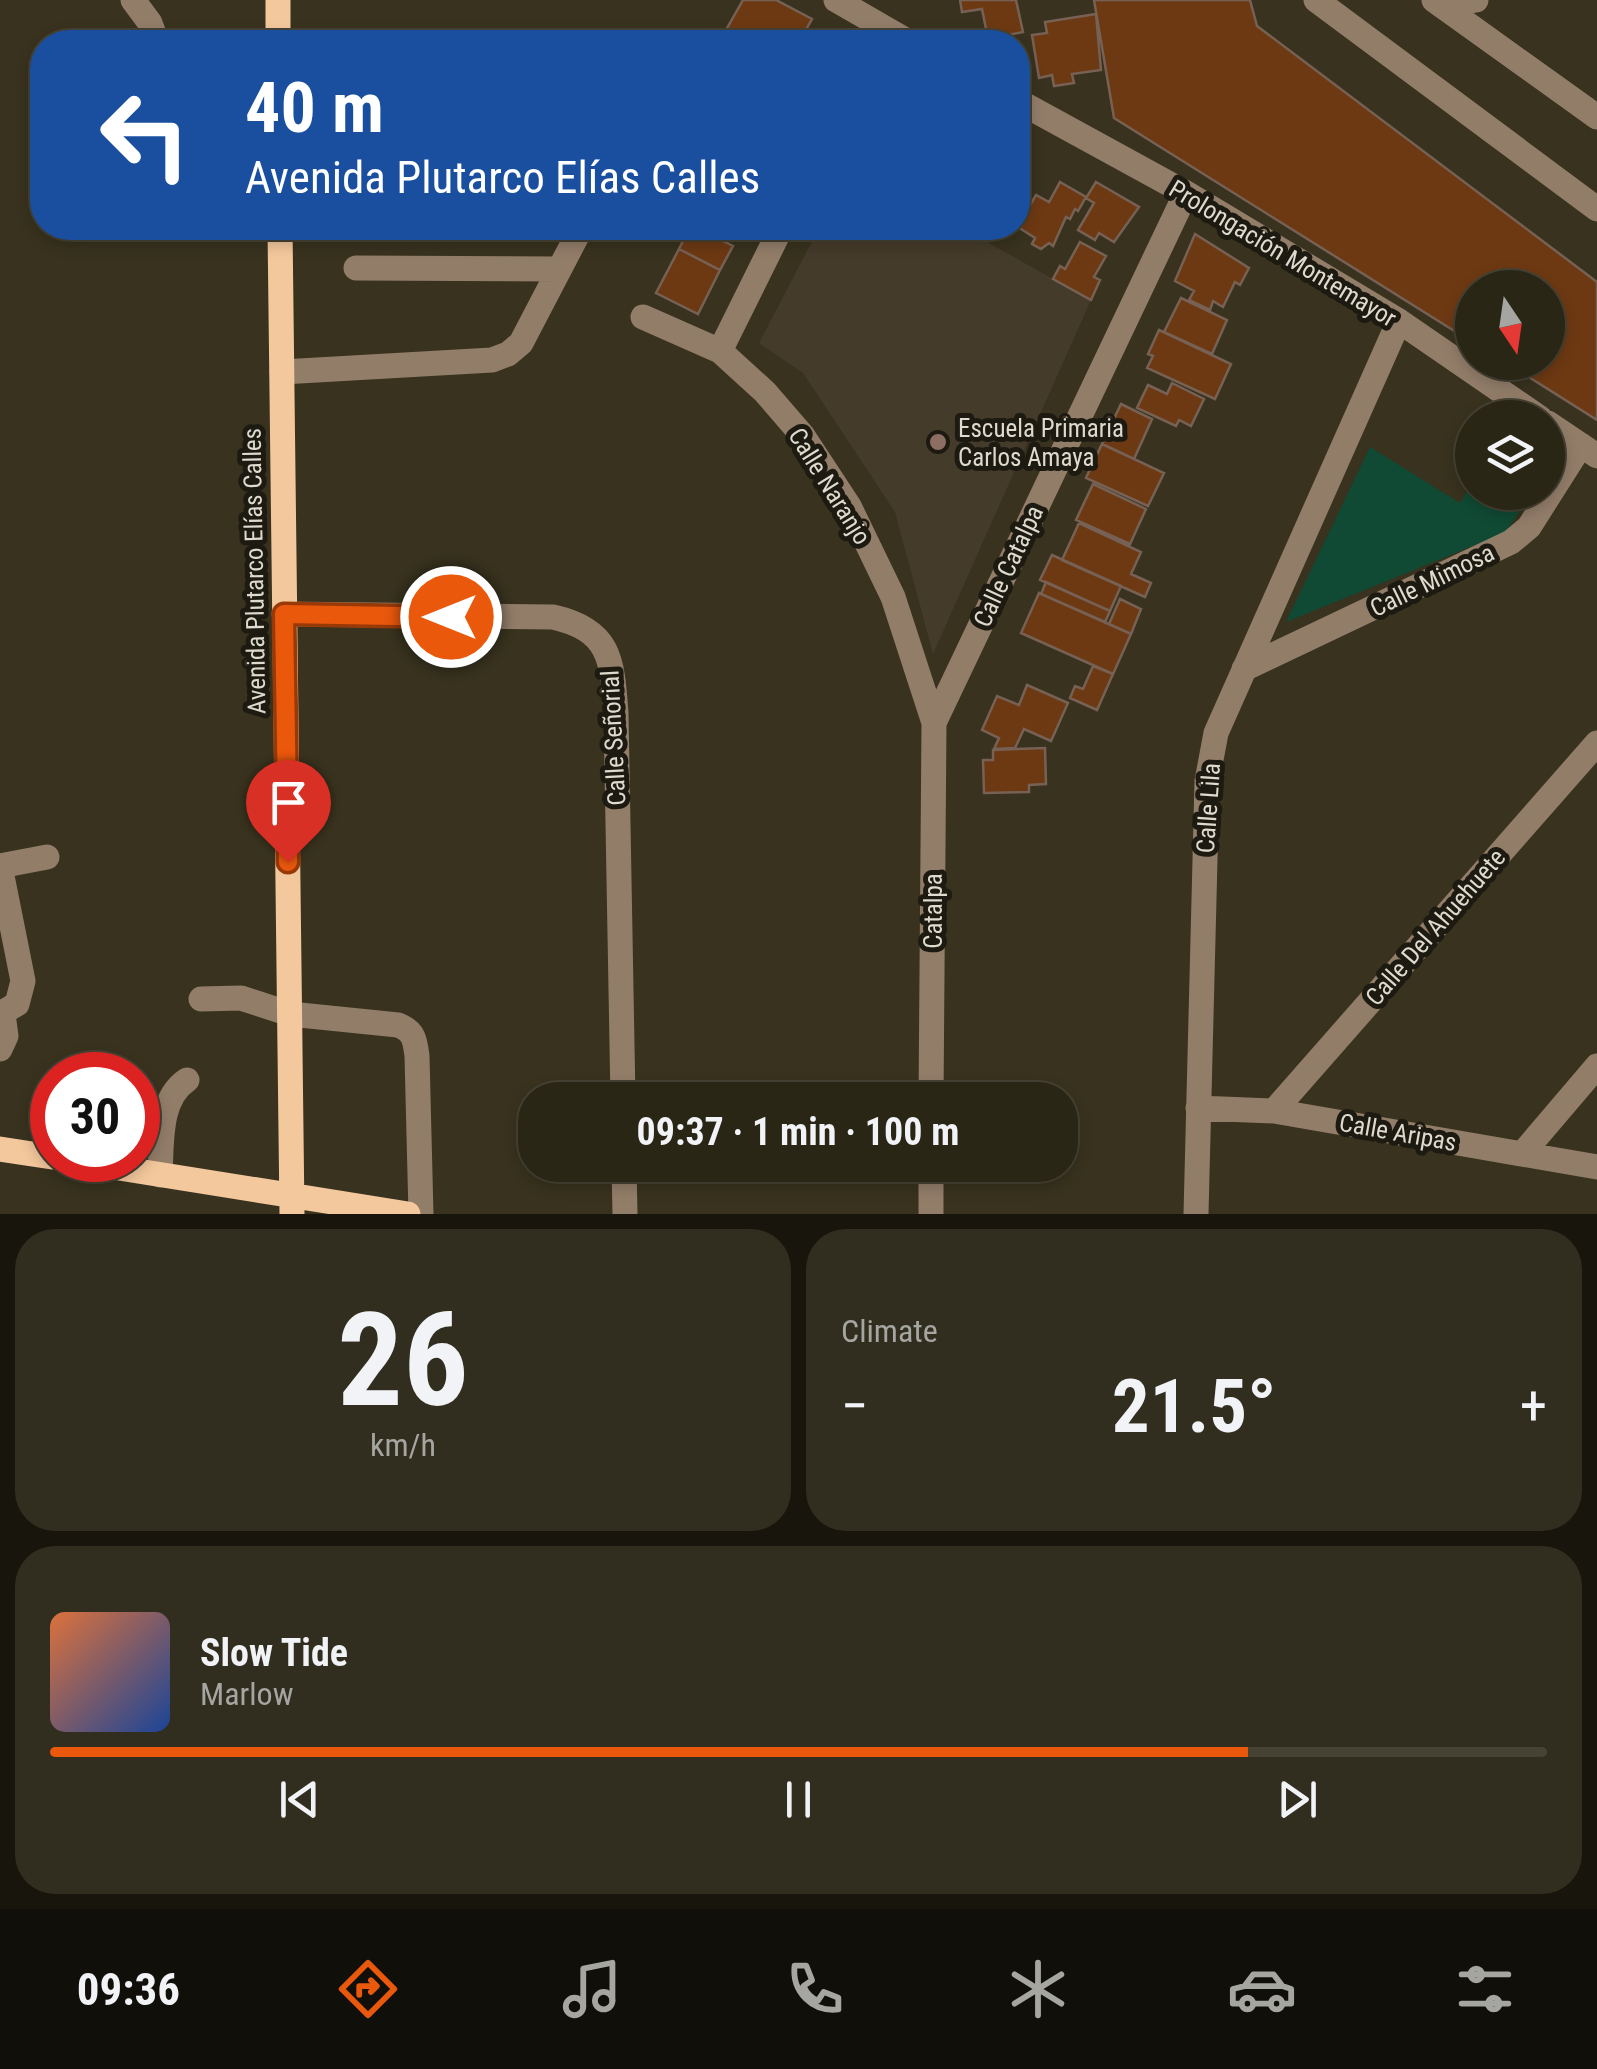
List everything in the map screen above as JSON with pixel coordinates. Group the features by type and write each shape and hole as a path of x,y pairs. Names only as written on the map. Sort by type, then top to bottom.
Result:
{"main road":[{"path":"255,0 278,22"},
{"name":"Avenida Plutarco Elías Calles","path":"280,240 292,1206"},
{"path":"0,1149 30,1154"},
{"path":"160,1175 292,1206 408,1214"}],"street":[{"path":"133,0 153,30"},
{"path":"836,0 871,30"},
{"path":"1316,0 1597,209"},
{"path":"1438,3 1476,0"},
{"path":"1438,3 1597,117"},
{"name":"Prolongación Montemayor","path":"1030,108 1186,193 1398,321 1514,400"},
{"name":"Calle Catalpa","path":"934,723 1186,193"},
{"path":"282,372 492,360 508,354 520,342 575,240"},
{"path":"720,350 775,240"},
{"path":"356,268 559,270"},
{"name":"Calle Naranjo","path":"643,317 720,350 804,436 849,506 894,596 934,723"},
{"name":"Calle Lila","path":"1196,1214 1207,782 1216,733 1398,321"},
{"path":"1565,434 1589,451"},
{"name":"Calle Mimosa","path":"1244,669 1511,542 1529,527 1589,451"},
{"name":"Calle Señorial","path":"284,614 553,618 578,623 593,632 605,647 614,674 616,713 623,1082"},
{"name":"Catalpa","path":"932,1082 934,723"},
{"name":"Calle Del Ahuehuete","path":"1274,1111 1597,743"},
{"path":"0,1049 6,1036 1,1014 17,1004 23,981 0,866 47,857"},
{"path":"201,999 241,998 290,1014 398,1024 408,1029 414,1038 421,1214"},
{"path":"1523,1153 1597,1066"},
{"path":"160,1175 167,1104 176,1088 187,1080"},
{"name":"Calle Aripas","path":"1198,1108 1274,1111 1597,1166"},
{"path":"624,1182 625,1214"},
{"path":"931,1182 931,1214"}],"shaded area":[{"name":"Escuela Primaria Carlos Amaya","path":"813,240 984,240 1091,300 933,654 895,512 803,373 759,343"}],"green space":[{"path":"1370,447 1455,500 1455,510 1521,510 1505,533 1286,622"}],"building":[{"path":"743,0 776,0 812,19 806,30 726,30"},
{"path":"960,0 1016,0 1023,30 986,30 982,9 962,12"},
{"path":"1094,0 1250,0 1257,26 1597,282 1597,420 1534,380 1565,380 1565,270 1455,270 1455,331 1114,118"},
{"path":"1096,14 1101,70 1072,74 1074,83 1054,86 1052,75 1039,78 1032,35 1047,33 1045,22"},
{"path":"1060,182 1086,197 1070,219 1066,217 1053,246 1049,243 1041,249 1032,244 1035,238 1030,235 1030,206 1036,195 1049,202"},
{"path":"1096,182 1139,207 1114,242 1099,233 1095,240 1078,230 1094,203 1086,198"},
{"path":"1195,234 1249,268 1240,285 1235,282 1223,307 1213,301 1210,310 1189,300 1194,291 1175,281"},
{"path":"684,240 721,240 733,246 720,270 679,249"},
{"path":"1080,242 1106,256 1094,277 1100,280 1091,300 1053,279 1060,266 1065,269"},
{"path":"679,249 720,270 698,314 656,293"},
{"path":"1181,298 1227,320 1212,354 1164,332"},
{"path":"1159,330 1231,364 1215,399 1147,368 1153,356 1148,354"},
{"path":"1172,383 1204,399 1191,426 1179,420 1176,426 1137,408 1148,385 1167,394"},
{"path":"1121,404 1152,419 1134,459 1102,444"},
{"path":"1102,444 1164,473 1148,506 1086,478"},
{"path":"1093,484 1146,509 1130,544 1076,520"},
{"path":"1079,523 1141,552 1131,574 1151,583 1145,597 1062,560"},
{"path":"1052,555 1121,586 1110,611 1040,580"},
{"path":"1046,582 1110,611 1105,622 1041,594"},
{"path":"1039,593 1131,634 1113,674 1021,633"},
{"path":"1120,599 1141,609 1131,634 1109,624"},
{"path":"1093,666 1113,674 1097,710 1070,698 1075,686 1083,689"},
{"path":"1027,685 1068,703 1051,741 1024,729 1015,748 994,749 999,738 982,730 997,696 1019,705"},
{"path":"1045,748 1046,784 1029,785 1029,792 984,793 983,760 993,760 993,750"}],"place":[{"name":"Escuela Primaria Carlos Amaya","path":"938,442"}],"route":[{"path":"288,862 284,614 451,617"}]}
